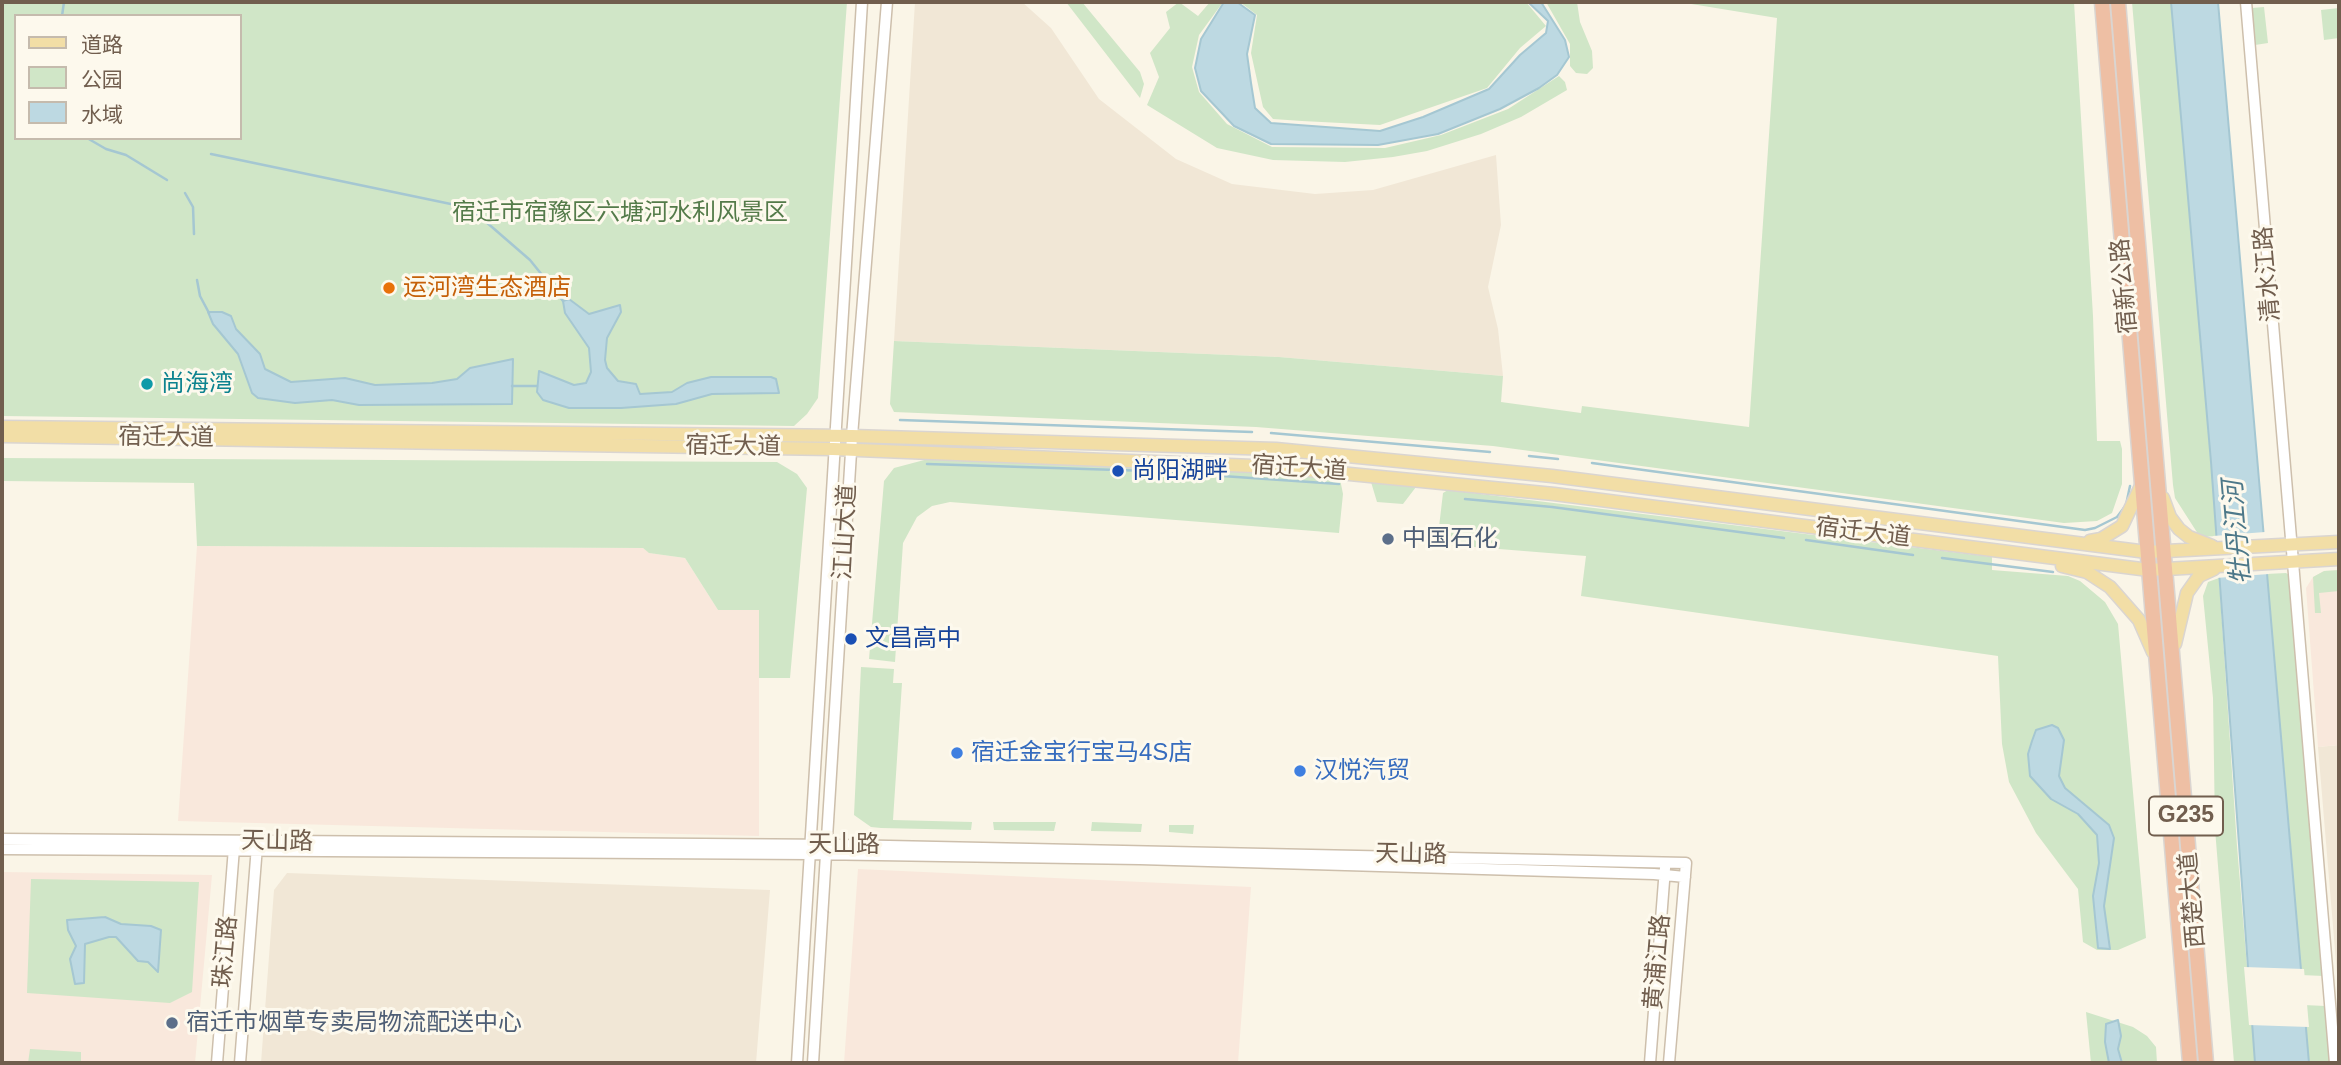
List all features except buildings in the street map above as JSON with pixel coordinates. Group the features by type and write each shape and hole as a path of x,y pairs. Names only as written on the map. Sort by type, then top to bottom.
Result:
{"highway":[{"name":"宿新公路","path":"2102,2 2148,570"},
{"name":"宿新公路","path":"2118,2 2166,569"},
{"name":"西楚大道","path":"2166,569 2206,1063"},
{"name":"西楚大道","path":"2148,570 2190,1063"}],"main road":[{"name":"宿迁大道","path":"2,426 833,443 851,450 1343,472 1554,494 2148,570 2339,559"},
{"name":"宿迁大道","path":"2,436 833,443 852,436 1276,449 1552,476 2147,552 2339,542"},
{"path":"2075,542 2101,539 2122,527 2142,483"},
{"path":"2159,486 2170,517 2189,537 2204,545 2236,549"},
{"path":"2015,553 2087,572 2110,587 2139,620 2156,658"},
{"path":"2173,654 2180,614 2191,586 2206,572 2223,567"}],"street":[{"name":"江山大道","path":"797,1063 862,2"},
{"name":"江山大道","path":"813,1063 829,849 851,450 887,2"},
{"name":"清水江路","path":"2246,2 2288,562"},
{"path":"2288,562 2333,986 2335,1063"},
{"name":"天山路","path":"2,839 234,847"},
{"name":"珠江路","path":"217,1063 234,847"},
{"name":"珠江路","path":"240,1063 257,847"},
{"name":"天山路","path":"2,849 829,849 1686,863"},
{"name":"天山路","path":"829,849 1665,874 1685,877"},
{"name":"黄浦江路","path":"1650,1063 1666,861"},
{"name":"黄浦江路","path":"1669,1063 1686,863"}],"shaded area":[{"path":"915,2 1022,2 1051,28 1099,99 1176,159 1232,184 1315,194 1373,190 1496,155 1501,225 1488,287 1498,329 1503,376 1279,357 894,341"},
{"path":"197,546 643,548 650,553 685,558 718,610 759,610 759,836 178,821"},
{"path":"2339,570 2339,745 2318,747 2306,588 2313,577 2324,571"},
{"path":"2339,745 2339,974 2337,974 2318,747"},
{"path":"858,869 1251,887 1238,1063 844,1063"},
{"path":"2,872 212,875 195,1063 2,1063"},
{"path":"287,873 770,890 756,1063 261,1063 274,890"}],"green space":[{"name":"宿迁市宿豫区六塘河水利风景区","path":"2,2 847,2 818,398 794,426 2,416"},
{"path":"1066,2 1082,2 1140,72 1144,84 1140,98"},
{"path":"1179,2 1198,16 1210,2 1223,2 1199,35 1192,67 1199,92 1227,124 1272,147 1385,148 1441,135 1508,109 1559,76 1565,82 1567,90 1521,117 1481,134 1427,151 1393,157 1345,162 1273,160 1217,148 1147,105 1159,77 1150,53 1170,28 1166,12"},
{"path":"1240,2 1526,2 1546,26 1520,48 1487,88 1380,125 1273,119 1263,107 1251,53 1257,15"},
{"path":"1546,2 1577,2 1580,22 1592,51 1593,68 1587,74 1576,73 1570,66 1570,44"},
{"path":"1679,2 2074,2 2093,316 2097,441 2120,441 2122,449 2122,484 2112,513 2097,521 2064,523 1493,446 1256,427 894,412 890,404 894,341 1279,357 1503,376 1501,402 1581,413 1582,406 1749,427 1777,18"},
{"path":"2132,2 2171,2 2217,536 2200,537 2175,498"},
{"path":"2264,7 2268,43 2255,45 2252,8"},
{"path":"2339,8 2339,38 2324,40 2321,10"},
{"path":"2,458 777,462 797,474 807,488 790,678 759,678 759,610 718,610 685,558 649,553 643,548 197,546 194,483 2,481"},
{"path":"928,459 1182,468 1340,479 1343,494 1339,533 950,502 932,506 917,517 903,543 895,662 869,659 884,481 894,468"},
{"path":"1371,482 1415,483 1416,487 1403,504 1377,502"},
{"path":"1448,490 1992,557 1992,570 2068,576 2080,581 2105,602 2118,624 2146,938 2118,950 2097,950 2083,942 2078,889 2036,833 2009,782 2002,744 1998,656 1581,596 1586,556 1437,544 1443,493"},
{"path":"2339,570 2339,591 2319,593 2321,613 2315,613 2313,577 2324,571"},
{"path":"2266,574 2289,575 2324,976 2301,975"},
{"path":"2219,578 2255,1063 2234,1063 2215,829 2213,698 2203,596 2208,582"},
{"path":"861,667 894,669 893,683 902,683 893,820 972,822 971,830 871,827 854,815"},
{"path":"993,822 1056,822 1054,831 994,830"},
{"path":"1092,822 1142,824 1141,832 1091,831"},
{"path":"1169,825 1194,825 1193,834 1169,832"},
{"path":"31,879 199,882 192,992 170,1003 27,993"},
{"path":"2304,1005 2325,1006 2331,1063 2309,1063"},
{"path":"2086,1012 2133,1027 2147,1036 2156,1047 2157,1063 2091,1063"},
{"path":"30,1049 81,1052 81,1063 28,1063"}],"water":[{"path":"1224,2 1237,2 1255,15 1247,54 1251,83 1255,108 1271,123 1380,131 1423,117 1489,89 1520,55 1546,33 1548,21 1528,2 1541,2 1565,40 1569,57 1557,75 1539,88 1500,109 1438,134 1378,145 1271,144 1234,126 1201,91 1195,68 1201,39"},
{"name":"牡丹江河","path":"2171,2 2218,2 2309,1063 2255,1063 2211,462"},
{"path":"569,299 589,314 620,305 621,312 607,338 605,360 607,368 618,381 636,384 640,394 672,392 687,383 711,377 771,377 776,379 779,393 712,394 676,404 621,408 569,408 543,400 537,392 539,371 574,385 586,383 591,372 589,348 565,313 563,301"},
{"path":"208,312 222,312 231,316 236,329 260,354 265,369 291,382 345,378 375,385 432,383 457,379 470,368 513,359 512,404 359,405 332,400 295,403 258,398 252,393 238,354 213,324"},
{"path":"2052,725 2058,728 2064,740 2059,776 2065,788 2109,825 2114,838 2104,906 2110,949 2098,948 2093,896 2099,863 2097,835 2078,814 2051,799 2030,776 2028,754 2036,730"},
{"path":"105,917 121,924 151,926 161,930 158,972 148,962 138,961 116,937 109,937 85,944 84,983 75,984 70,959 76,946 68,930 67,920"},
{"path":"2118,1020 2121,1036 2118,1049 2122,1063 2109,1063 2105,1042 2106,1024"}],"pier":[{"path":"2265,532 2269,574 2216,578 2213,536"},
{"path":"2244,967 2304,969 2309,1027 2249,1025"}],"waterway":[{"path":"62,14 64,2"},
{"path":"90,140 106,149 126,155 167,180"},
{"path":"211,154 470,208 530,260 563,301"},
{"path":"185,193 193,207 194,234"},
{"path":"197,280 200,296 209,313"},
{"path":"512,386 537,386"},
{"path":"900,420 1252,432"},
{"path":"1271,433 1490,452"},
{"path":"1529,456 1558,459"},
{"path":"1592,463 2085,530 2117,517 2126,505 2130,486"},
{"path":"927,464 1149,471 1339,484"},
{"path":"1465,499 1552,507 1784,538"},
{"path":"1806,540 1913,555"},
{"path":"1942,558 2053,572"}],"place":[{"name":"运河湾生态酒店","path":"389,288"},
{"name":"尚海湾","path":"147,384"},
{"name":"尚阳湖畔","path":"1118,471"},
{"name":"中国石化","path":"1388,539"},
{"name":"文昌高中","path":"851,639"},
{"name":"宿迁金宝行宝马4S店","path":"957,753"},
{"name":"汉悦汽贸","path":"1300,771"},
{"name":"宿迁市烟草专卖局物流配送中心","path":"172,1023"}]}
